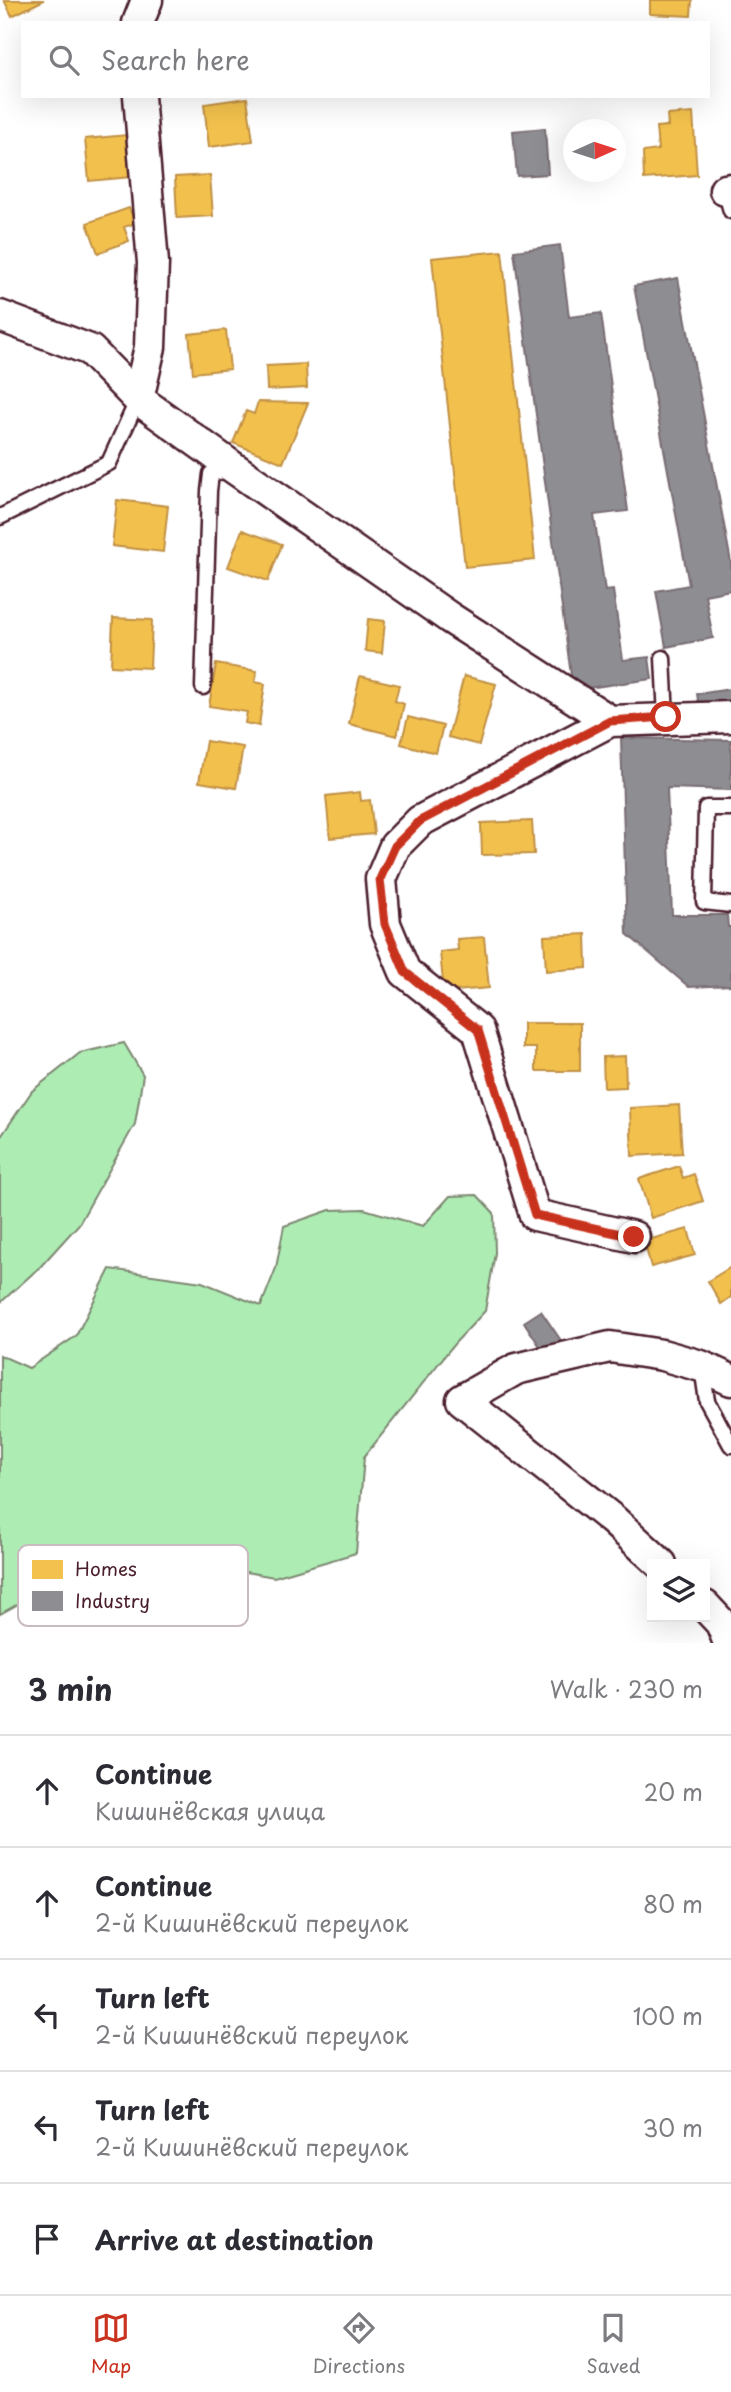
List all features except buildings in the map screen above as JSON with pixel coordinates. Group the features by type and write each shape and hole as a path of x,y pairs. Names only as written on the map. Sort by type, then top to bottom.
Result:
{"street":[{"path":"139,21 147,0"},
{"path":"138,399 150,347 153,263 139,98"},
{"path":"0,316 90,350 138,399 234,468 450,618 610,721"},
{"path":"634,1237 535,1215 478,1030 405,972 385,924 380,879 395,846 420,821 610,721 666,717 731,717"},
{"path":"656,1559 613,1520 462,1400 516,1369 610,1347 662,1355 701,1366 731,1380"},
{"path":"710,1611 722,1623 729,1643"}],"lane":[{"path":"0,517 109,463 138,399"},
{"path":"203,687 211,474 234,468"},
{"path":"663,658 666,717"},
{"path":"731,808 706,807 704,902 731,905"},
{"path":"701,1366 707,1401 731,1445"}],"green space":[{"path":"124,1043 143,1075 135,1124 79,1224 41,1266 0,1303 0,1138 32,1091 80,1053"},
{"path":"477,1195 494,1213 495,1253 485,1311 455,1343 364,1457 356,1553 274,1577 248,1572 248,1545 18,1545 18,1604 0,1614 0,1355 29,1368 76,1336 110,1269 202,1282 261,1306 276,1268 284,1226 330,1210 364,1209 423,1226 450,1196"}],"route":[{"path":"634,1237 535,1215 478,1030 405,972 385,924 380,879 395,846 420,821 610,721 666,717"}]}
